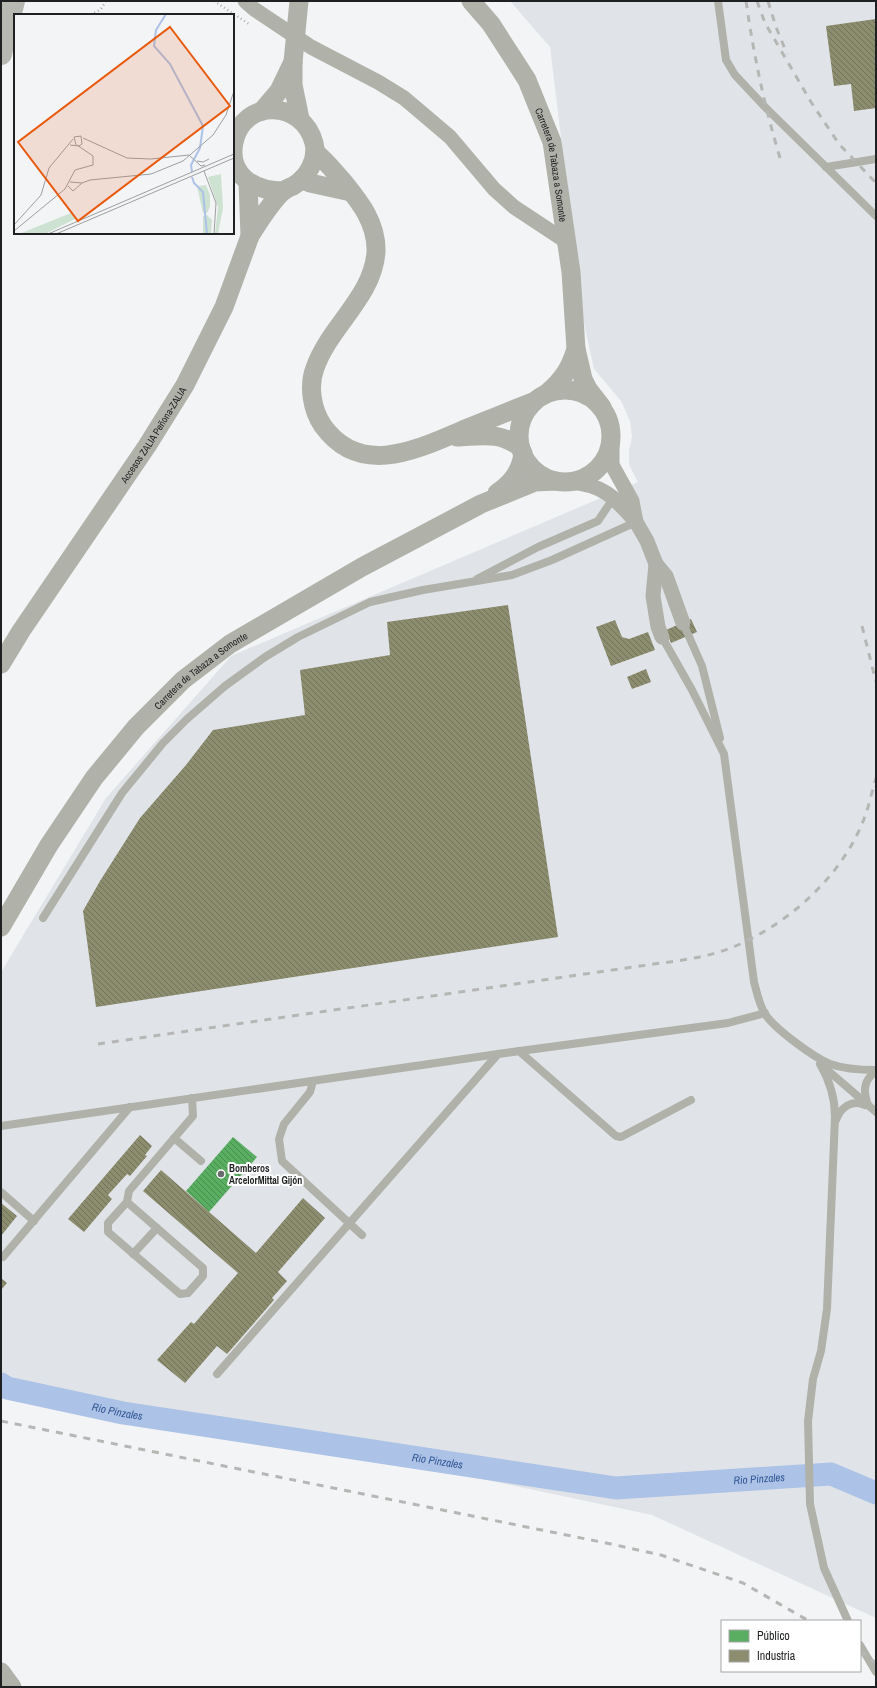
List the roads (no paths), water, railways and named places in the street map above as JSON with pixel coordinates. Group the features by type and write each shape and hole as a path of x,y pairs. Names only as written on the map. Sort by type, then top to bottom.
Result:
{"highway":[{"path":"1,54 14,1"}],"street":[{"path":"245,1 254,9 311,47 378,82 404,98 450,137 494,189 514,207 567,242"},
{"path":"299,1 293,62 293,85 300,119"},
{"name":"Carretera de Tabaza a Somonte","path":"471,1 491,24 527,80 552,142 571,272 576,349 588,389 602,407"},
{"path":"234,143 237,132 243,123 262,111 279,91 293,62"},
{"path":"250,236 267,210 284,190 302,179 310,169 315,152 312,136 300,119 282,110 262,111"},
{"path":"315,152 359,200 371,222 375,240 374,265 368,282 321,353 314,369 312,401 315,413 326,431 336,441 358,453 370,455 395,455 445,438 541,397 561,390 576,391 590,396 602,407 609,420 612,435 612,465 632,501 636,522"},
{"path":"234,158 241,174 248,182 259,188 270,191 284,190"},
{"path":"302,179 310,183 351,192"},
{"name":"Accesos ZALIA Peñona-ZALIA","path":"1,664 21,631 147,446 185,385 224,307 250,236 248,182"},
{"name":"Carretera de Tabaza a Somonte","path":"541,397 564,377 571,366 576,349"},
{"path":"522,450 519,439 521,425 526,412 541,397"},
{"path":"562,481 580,480 591,474 602,464 609,450 612,435"},
{"path":"445,438 491,436 505,437 511,440 522,450 535,471 562,481 594,485 614,497 636,522 647,541 656,564 666,576 683,623"},
{"name":"Carretera de Tabaza a Somonte","path":"481,504 510,484 519,468 522,450"},
{"name":"Carretera de Tabaza a Somonte","path":"1,927 49,845 94,778 136,727 183,680 230,644 362,567 481,504 534,482 562,481"},
{"path":"656,564 653,596 658,627 662,637"},
{"path":"1,1672 12,1687"}],"lane":[{"path":"718,1 726,60 735,75 765,107 876,216"},
{"path":"826,167 876,159"},
{"path":"466,584 538,547 598,521 614,497"},
{"path":"43,918 122,793 163,743 187,719 225,686 298,637 370,602 423,590 466,584 512,575 552,560 636,522"},
{"path":"683,623 702,666 724,754 754,982 765,1013 778,1029 809,1052 830,1064 876,1070"},
{"path":"662,637 692,690 724,754"},
{"path":"1,1126 519,1051 728,1023 765,1013"},
{"path":"519,1051 616,1136 621,1137 691,1100"},
{"path":"809,1052 820,1064 876,1112"},
{"path":"217,1374 498,1054"},
{"path":"820,1064 830,1085 834,1098 834,1129 826,1321 821,1351 813,1380 808,1421 810,1504 824,1568 848,1620"},
{"path":"869,1106 864,1089 868,1079 876,1070"},
{"path":"313,1081 310,1092 284,1124 279,1139 282,1161 362,1235"},
{"path":"127,1202 202,1268 203,1276 188,1293 180,1294 133,1254 108,1232 108,1223 127,1202 130,1191 193,1116 192,1098"},
{"path":"834,1129 840,1112 850,1103 861,1103 869,1106"},
{"path":"3,1257 130,1107"},
{"path":"174,1138 201,1161"},
{"path":"1,1192 34,1221"},
{"path":"133,1254 157,1228"},
{"path":"861,1647 876,1672"}],"waterway":[{"name":"Rio Pinzales","path":"1,1384 7,1388 123,1413 616,1488 831,1474 876,1493"}],"railway":[{"path":"746,1 752,42 760,80 780,158"},
{"path":"757,1 765,23 811,102 839,144 876,183"},
{"path":"768,1 776,27 787,54"},
{"path":"862,626 876,682"},
{"path":"98,1044 680,960 723,951 754,937 774,925 811,896 828,878 842,860 854,840 866,814 876,778"},
{"path":"1,1421 661,1555 743,1583 807,1620"},
{"path":"861,1652 876,1663"}],"place":[{"name":"Bomberos ArcelorMittal Gijón","path":"221,1174"}]}
